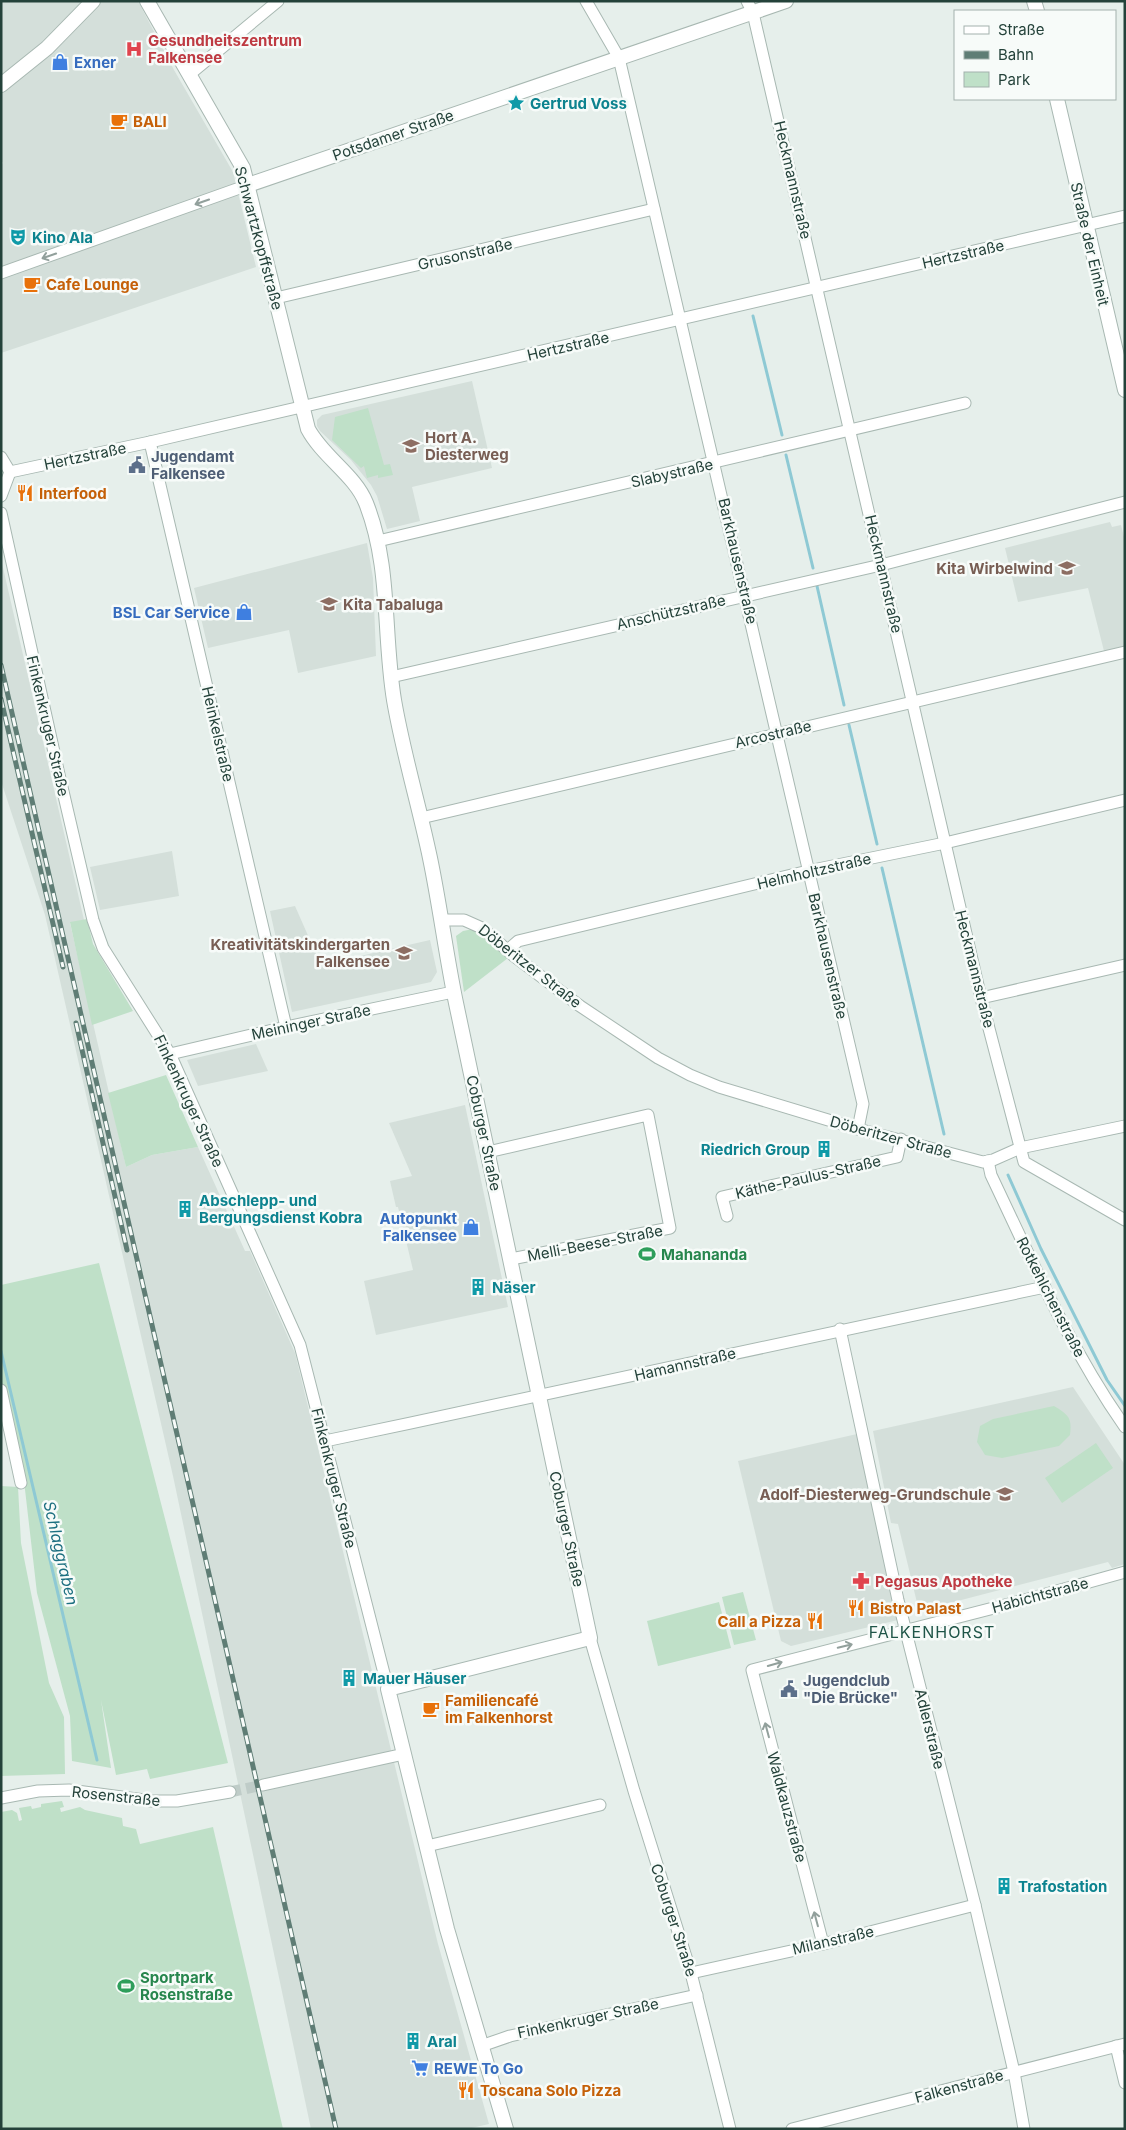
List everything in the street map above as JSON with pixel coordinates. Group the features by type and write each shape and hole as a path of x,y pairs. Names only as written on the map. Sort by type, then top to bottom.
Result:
{"street":[{"path":"1,86 47,48 93,1"},
{"name":"Schwartzkopffstraße","path":"147,1 243,168 301,406"},
{"path":"190,74 278,1"},
{"name":"Barkhausenstraße","path":"586,1 619,58 746,595 863,1104 858,1128"},
{"name":"Potsdamer Straße","path":"1,273 248,185 619,58 750,7 786,1"},
{"name":"Heckmannstraße","path":"750,7 818,288 981,998 1024,1162 1125,1220"},
{"name":"Straße der Einheit","path":"1056,100 1122,367 1125,390"},
{"name":"Grusonstraße","path":"276,298 654,209"},
{"name":"Hertzstraße","path":"10,472 150,442 1125,216"},
{"name":"Slabystraße","path":"378,541 850,432 965,403"},
{"path":"301,406 308,429 316,444 356,486 365,500 378,541 386,597 391,677 398,722 443,920"},
{"name":"Heinkelstraße","path":"150,442 286,1027"},
{"path":"1,457 10,472 1,496"},
{"name":"Anschützstraße","path":"391,677 881,565 1125,502"},
{"name":"Finkenkruger Straße","path":"1,513 93,920 103,948 170,1054 300,1345 447,1929 506,2129"},
{"name":"Arcostraße","path":"421,818 1125,652"},
{"name":"Helmholtzstraße","path":"508,950 518,941 808,871 945,842 1125,800"},
{"name":"Döberitzer Straße","path":"443,920 453,919 473,923 486,931 580,1006 658,1058 690,1075 718,1087 858,1128 988,1162"},
{"name":"Coburger Straße","path":"443,920 453,992 590,1638 634,1792 691,1973 730,2129"},
{"path":"981,998 1125,965"},
{"name":"Meininger Straße","path":"170,1054 286,1027 453,992"},
{"name":"Melli-Beese-Straße","path":"488,1152 648,1115 670,1228 511,1259"},
{"path":"988,1162 1020,1148 1125,1126"},
{"name":"Käthe-Paulus-Straße","path":"727,1216 722,1197 897,1157 901,1139"},
{"name":"Rotkehlchenstraße","path":"988,1162 991,1176 1045,1287 1099,1390 1125,1426"},
{"name":"Hamannstraße","path":"325,1441 539,1396 840,1329 1045,1287"},
{"name":"Adlerstraße","path":"840,1329 879,1518 975,1905 1014,2072 1024,2129"},
{"path":"1,1390 21,1483"},
{"name":"Habichtstraße","path":"752,1670 1125,1572"},
{"path":"388,1689 590,1638"},
{"name":"Waldkauzstraße","path":"752,1670 823,1944"},
{"path":"264,1785 404,1754"},
{"name":"Rosenstraße","path":"1,1798 38,1791 75,1790 152,1801 177,1801 230,1792"},
{"path":"427,1846 600,1805"},
{"name":"Milanstraße","path":"691,1973 823,1944 975,1905"},
{"name":"Finkenkruger Straße","path":"480,2046 519,2034 697,1995"},
{"path":"1120,2045 1125,2083"},
{"name":"Falkenstraße","path":"792,2129 1120,2045"}],"shaded area":[{"path":"1,1 138,1 174,70 233,172 256,267 1,353 1,165 3,163 1,160"},
{"name":"Hort A. Diesterweg","path":"472,381 492,468 412,487 420,521 387,529 377,496 371,485 351,460 320,431 317,426 317,420 322,415"},
{"name":"Kita Wirbelwind","path":"1110,522 1112,527 1121,525 1125,541 1125,646 1104,651 1088,588 1018,602 1005,548"},
{"name":"Kita Tabaluga","path":"367,543 373,578 376,656 298,673 289,630 208,648 194,588"},
{"path":"1,559 84,920 70,923 126,1167 152,1155 198,1147 245,1251 250,1251 295,1353 438,1944 489,2124 467,2129 311,2129 173,1476 45,915 1,781"},
{"path":"172,851 179,896 100,910 90,867"},
{"name":"Kreativitätskindergarten Falkensee","path":"295,906 321,965 430,940 437,972 431,982 292,1012 270,911"},
{"path":"256,1044 268,1071 198,1086 187,1060"},
{"path":"465,1105 508,1307 376,1335 364,1281 413,1270 390,1181 412,1176 389,1123"},
{"name":"Adolf-Diesterweg-Grundschule","path":"1073,1387 1125,1465 1125,1564 1112,1568 1108,1562 919,1611 898,1524 891,1523 873,1431"},
{"path":"857,1434 898,1620 791,1646 781,1641 738,1461"}],"green space":[{"path":"368,408 384,465 390,464 393,475 378,478 378,475 367,478 364,466 361,468 332,440 335,417"},
{"path":"87,919 93,944 133,1011 92,1025 70,922"},
{"path":"473,929 486,937 508,958 464,992 456,936 463,931"},
{"path":"166,1075 198,1147 152,1155 126,1167 108,1093"},
{"path":"99,1263 228,1763 150,1779 147,1769 116,1775 101,1700 111,1768 72,1761 70,1716 37,1593 24,1481 1,1379 1,1285"},
{"path":"1054,1406 1063,1412 1070,1421 1070,1435 1059,1446 1002,1458 985,1455 977,1442 980,1426 993,1419"},
{"path":"1096,1443 1113,1468 1062,1503 1045,1478"},
{"path":"1,1486 18,1487 21,1543 49,1683 64,1717 65,1774 1,1776"},
{"path":"743,1592 756,1640 734,1645 722,1597"},
{"path":"719,1602 731,1648 658,1666 647,1621"},
{"name":"Sportpark Rosenstraße","path":"62,1801 64,1807 60,1808 61,1812 80,1807 85,1810 122,1818 123,1826 136,1829 140,1844 213,1827 283,2129 1,2129 1,1812 12,1810 17,1813 19,1821 22,1820 19,1808 31,1806 32,1809 41,1807 41,1804"}],"waterway":[{"path":"753,316 782,435"},
{"path":"786,455 813,568"},
{"path":"817,586 844,705"},
{"path":"849,725 877,844"},
{"path":"882,868 944,1134"},
{"path":"1008,1175 1041,1249 1107,1380 1125,1406"},
{"name":"Schlaggraben","path":"1,1351 97,1760"}],"tunnel":[{"path":"230,1792 263,1785"}],"railway":[{"path":"1,665 336,2129"},
{"path":"1,699 63,967"},
{"path":"76,1023 127,1250"}],"place":[{"name":"Gesundheitszentrum Falkensee","path":"134,49"},
{"name":"Exner","path":"60,62"},
{"name":"Gertrud Voss","path":"516,103"},
{"name":"BALI","path":"119,121"},
{"name":"Kino Ala","path":"18,237"},
{"name":"Cafe Lounge","path":"32,284"},
{"name":"Hort A. Diesterweg","path":"411,446"},
{"name":"Jugendamt Falkensee","path":"137,465"},
{"name":"Interfood","path":"25,493"},
{"name":"Kita Wirbelwind","path":"1067,568"},
{"name":"Kita Tabaluga","path":"329,604"},
{"name":"BSL Car Service","path":"244,612"},
{"name":"Kreativitätskindergarten Falkensee","path":"404,953"},
{"name":"Riedrich Group","path":"824,1149"},
{"name":"Abschlepp- und Bergungsdienst Kobra","path":"185,1209"},
{"name":"Autopunkt Falkensee","path":"471,1227"},
{"name":"Mahananda","path":"647,1254"},
{"name":"Näser","path":"478,1287"},
{"name":"Adolf-Diesterweg-Grundschule","path":"1005,1494"},
{"name":"Pegasus Apotheke","path":"861,1581"},
{"name":"Bistro Palast","path":"856,1608"},
{"name":"Call a Pizza","path":"815,1621"},
{"name":"Mauer Häuser","path":"349,1678"},
{"name":"Jugendclub \"Die Brücke\"","path":"789,1689"},
{"name":"Familiencafé im Falkenhorst","path":"431,1709"},
{"name":"Trafostation","path":"1004,1886"},
{"name":"Sportpark Rosenstraße","path":"126,1986"},
{"name":"Aral","path":"413,2041"},
{"name":"REWE To Go","path":"420,2068"},
{"name":"Toscana Solo Pizza","path":"466,2090"}],"district":[{"name":"FALKENHORST","path":"932,1632"}]}
